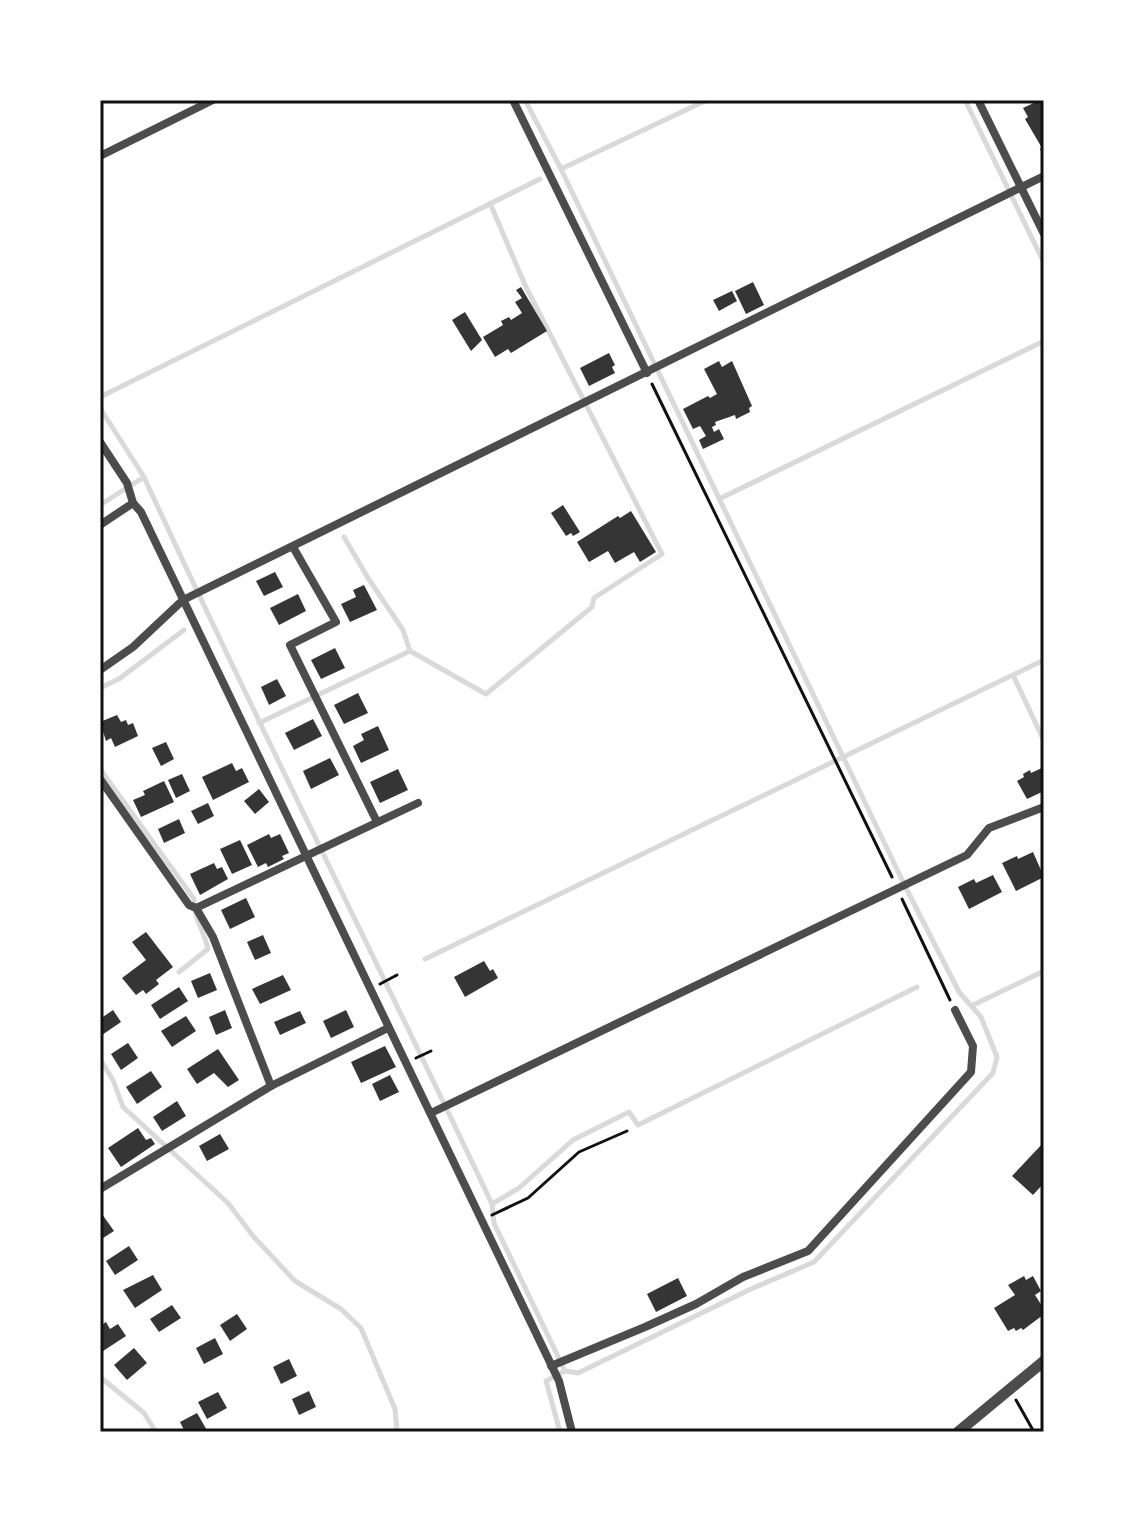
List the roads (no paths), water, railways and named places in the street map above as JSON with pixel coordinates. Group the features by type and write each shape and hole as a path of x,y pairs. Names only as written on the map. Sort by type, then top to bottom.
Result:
{"street":[{"path":"100,156 213,100"},
{"path":"513,100 653,370"},
{"path":"978,100 1018,188 1044,234"},
{"path":"100,670 133,647 183,600 1044,176"},
{"path":"100,442 129,487 133,503 141,512 310,855 369,989 554,1367 572,1432"},
{"path":"100,525 133,503"},
{"path":"293,547 336,622 290,645 377,822"},
{"path":"100,779 213,937 271,1086"},
{"path":"192,907 418,803"},
{"path":"431,1113 967,855 989,828 1044,807"},
{"path":"554,1367 696,1304 743,1277 808,1251 971,1072 973,1046 955,1010"},
{"path":"100,1189 160,1150 271,1086 388,1028"},
{"path":"958,1432 1044,1361"}],"waterway":[{"path":"525,100 906,888 959,992 981,1017 997,1057 993,1073 814,1262 578,1373 565,1371 546,1381 560,1432"},
{"path":"561,169 707,100"},
{"path":"965,100 1044,263"},
{"path":"100,397 540,179"},
{"path":"259,723 410,651 486,694 592,607 594,598 662,554 525,285 490,203"},
{"path":"719,499 1044,341"},
{"path":"100,408 144,477 100,505"},
{"path":"144,477 492,1204 494,1223 565,1371"},
{"path":"344,537 403,630 410,651"},
{"path":"100,688 119,679 184,630"},
{"path":"425,959 1044,660"},
{"path":"1013,675 1044,741"},
{"path":"100,769 194,899 208,949 179,972"},
{"path":"973,1005 1044,971"},
{"path":"492,1204 519,1188 573,1140 629,1112 638,1125 917,987"},
{"path":"100,1059 113,1080 123,1107 228,1203 253,1236 295,1281 341,1309 361,1328 395,1409 397,1432"},
{"path":"100,1377 144,1413 156,1432"}]}
